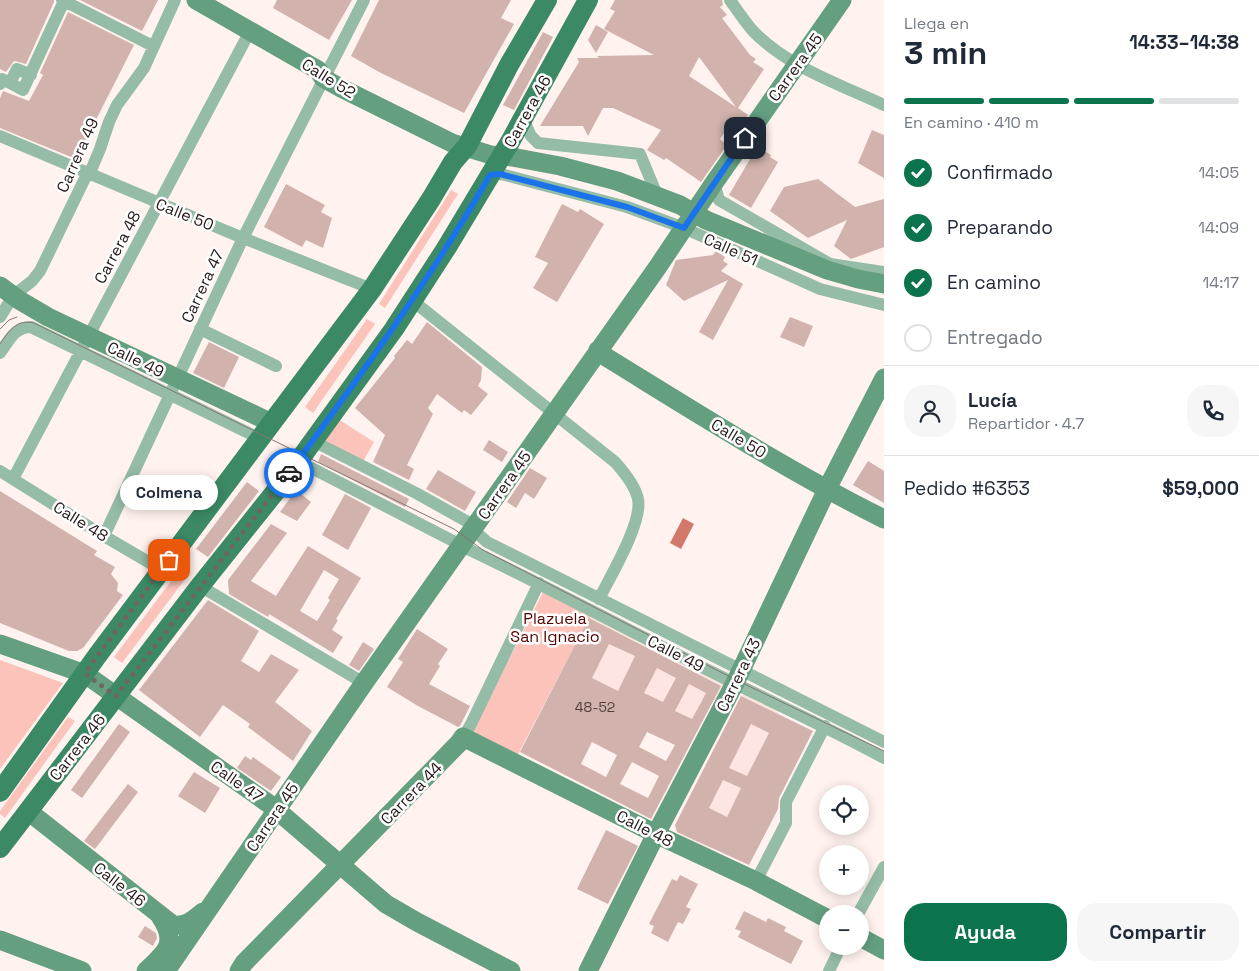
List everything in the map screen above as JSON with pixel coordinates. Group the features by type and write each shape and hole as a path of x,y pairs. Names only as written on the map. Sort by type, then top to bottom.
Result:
{"main road":[{"path":"0,792 97,656 372,289 453,162 467,146 509,66 547,0"},
{"name":"Carrera 46","path":"0,848 298,461 413,301 502,156 588,0"}],"street":[{"path":"5,83 23,90 63,0 153,46"},
{"name":"Carrera 49","path":"0,317 4,293 32,281 40,271 92,168 108,122 117,105 144,68 175,0"},
{"name":"Calle 52","path":"196,0 318,70 323,78 452,143 467,146"},
{"name":"Carrera 47","path":"104,536 243,238 364,0"},
{"path":"730,0 759,36 798,64 884,105"},
{"name":"Carrera 45","path":"166,971 364,683 695,213 786,78 798,64 842,0"},
{"name":"Carrera 48","path":"13,479 250,31"},
{"path":"523,119 531,136 538,142 640,154 657,195"},
{"name":"Calle 50","path":"0,136 243,238 372,289"},
{"name":"Calle 51","path":"467,146 491,155 529,160 617,181 657,195 706,220 827,270 884,284"},
{"name":"Calle 51","path":"490,175 500,174 627,207 684,228 820,289 884,305"},
{"name":"Calle 51","path":"714,183 719,200 830,264 884,272"},
{"name":"Calle 49","path":"4,293 32,308 85,344 172,389 266,431"},
{"path":"413,301 615,462 625,475 638,499 638,511 634,527 598,599"},
{"name":"Calle 49","path":"0,353 14,332 25,327 85,344"},
{"path":"200,329 276,366"},
{"name":"Calle 50","path":"598,350 730,434 827,490 884,519"},
{"name":"Carrera 43","path":"588,971 656,834 738,677 827,490 884,378"},
{"path":"313,441 416,493 468,522"},
{"path":"298,461 455,542"},
{"name":"Calle 48","path":"0,471 162,570"},
{"name":"Calle 49","path":"478,534 487,542 598,599 884,758"},
{"name":"Calle 49","path":"468,549 738,677 884,742"},
{"name":"Carrera 44","path":"239,971 244,963 463,737 539,583"},
{"path":"205,589 364,683"},
{"name":"Calle 47","path":"0,644 85,674 277,810 386,904 399,913 512,971"},
{"path":"756,881 786,823 786,802 825,726"},
{"name":"Calle 48","path":"463,737 656,834 756,881 819,914"},
{"name":"Calle 46","path":"28,811 173,925 180,926 194,919 215,901"},
{"path":"863,905 884,866"},
{"path":"146,971 162,954 170,940 170,933 160,916"},
{"path":"0,940 82,971"},
{"path":"869,942 884,950"},
{"path":"829,971 837,955"}],"shaded area":[{"path":"683,518 694,524 681,549 670,543"},
{"path":"592,613 724,680 726,686 716,705 702,699 687,730 562,670"},
{"path":"749,693 781,709 710,850 678,833 675,825 741,696"}],"green space":[{"path":"451,190 458,194 385,308 379,304"},
{"path":"367,319 375,324 313,413 305,407"},
{"path":"338,419 374,442 361,465 319,444"},
{"path":"181,568 189,574 122,663 114,657"},
{"name":"Plazuela San Ignacio","path":"543,592 592,613 516,758 475,737 473,730"},
{"path":"0,660 63,683 0,769"},
{"path":"68,717 75,721 5,818 0,814 0,811"}],"building":[{"path":"0,0 54,0 26,64 14,61 6,72 0,69"},
{"path":"80,0 158,0 142,31"},
{"path":"277,0 352,0 329,40 273,8"},
{"path":"379,0 511,0 501,18 514,24 464,113 379,72 351,56"},
{"path":"615,0 722,0 723,5 720,7 727,15 722,18 750,55 756,59 753,62 764,69 738,108 748,115 738,130 730,124 720,139 727,145 701,182 666,158 664,160 647,150 661,130 613,108 603,108 588,136 583,126 540,126 579,62 577,58 654,55 604,29 615,11 610,9","holes":["699,57 736,107 689,76"]},
{"path":"68,12 134,45 76,159 0,128 0,98 3,91 29,101 43,75 40,73"},
{"path":"596,25 608,32 596,53 588,40"},
{"path":"543,32 553,37 514,110 503,105"},
{"path":"872,130 884,135 884,178 858,163"},
{"path":"757,147 771,155 770,157 778,162 751,208 729,195"},
{"path":"818,179 855,207 884,199 884,247 851,259 834,246 847,220 808,238 770,211 784,187"},
{"path":"286,184 325,205 321,212 332,218 323,248 306,240 302,247 264,227"},
{"path":"562,204 578,212 580,209 604,224 557,302 533,288 548,263 535,257"},
{"path":"716,251 725,257 723,261 728,264 721,271 743,284 713,340 699,332 728,280 684,301 666,285 676,260 713,255"},
{"path":"790,317 813,326 804,347 780,337"},
{"path":"427,322 482,367 481,380 478,386 488,394 471,415 464,410 462,413 437,394 428,408 433,414 407,465 414,469 409,480 373,462 385,435 355,408 407,340 412,344"},
{"path":"209,342 239,357 224,388 193,373"},
{"path":"489,440 508,452 502,462 483,450"},
{"path":"321,454 409,499 405,507 318,462"},
{"path":"868,461 884,471 884,503 853,485"},
{"path":"530,468 547,478 534,499 525,493 516,508 507,502"},
{"path":"438,470 476,492 465,511 426,489"},
{"path":"247,482 259,491 208,557 196,549"},
{"path":"296,490 311,502 297,521 280,512"},
{"path":"0,491 97,551 94,555 115,567 111,574 118,583 117,591 123,595 83,648 77,651 69,651 0,623"},
{"path":"345,494 371,508 348,550 322,535"},
{"path":"271,524 287,533 251,581 276,596 308,546 361,578 336,619 338,620 332,630 343,637 333,653 269,614 268,617 229,594 228,580","holes":["324,570 339,579 328,598 330,600 317,621 300,611"]},
{"path":"208,600 259,631 241,661 259,672 271,654 299,670 275,702 312,731 293,761 248,727 250,724 223,705 200,737 139,690"},
{"path":"589,618 721,686 651,819 520,752","holes":["609,644 635,656 618,691 592,678","657,668 676,678 663,702 644,693","689,684 706,693 692,719 675,711","647,732 675,745 666,761 639,747","592,742 617,755 606,777 581,764","632,762 659,776 648,798 620,784"]},
{"path":"417,629 448,649 438,664 440,666 429,684 470,706 458,727 387,687 403,662 398,659"},
{"path":"363,642 374,649 359,671 349,665"},
{"path":"741,696 813,731 779,798 778,809 749,865 677,832 675,825","holes":["751,724 769,733 747,776 729,768","723,780 741,788 727,817 709,808"]},
{"path":"119,724 130,732 82,798 71,790"},
{"path":"245,756 251,760 253,757 281,777 271,791 237,768"},
{"path":"194,772 220,788 205,813 178,796"},
{"path":"128,784 138,792 95,849 84,841"},
{"path":"606,830 638,846 608,904 577,889"},
{"path":"680,875 698,884 686,907 691,909 683,924 678,922 668,942 651,933 654,926 649,924 672,879 677,881"},
{"path":"744,911 766,922 768,918 786,927 784,931 803,941 791,964 738,937 741,931 735,929"},
{"path":"145,926 156,933 157,938 153,946 138,937"}],"tram line":[{"path":"0,329 9,320 17,317"},
{"path":"0,344 18,324 34,323 454,529 483,550 736,680 884,751"}],"way so far":[{"path":"169,560 85,674 116,696 289,473"}],"place":[{"name":"Colmena","path":"169,560"}],"route":[{"path":"289,473 345,398 413,301 490,175 500,174 627,207 684,228 745,138"}]}
